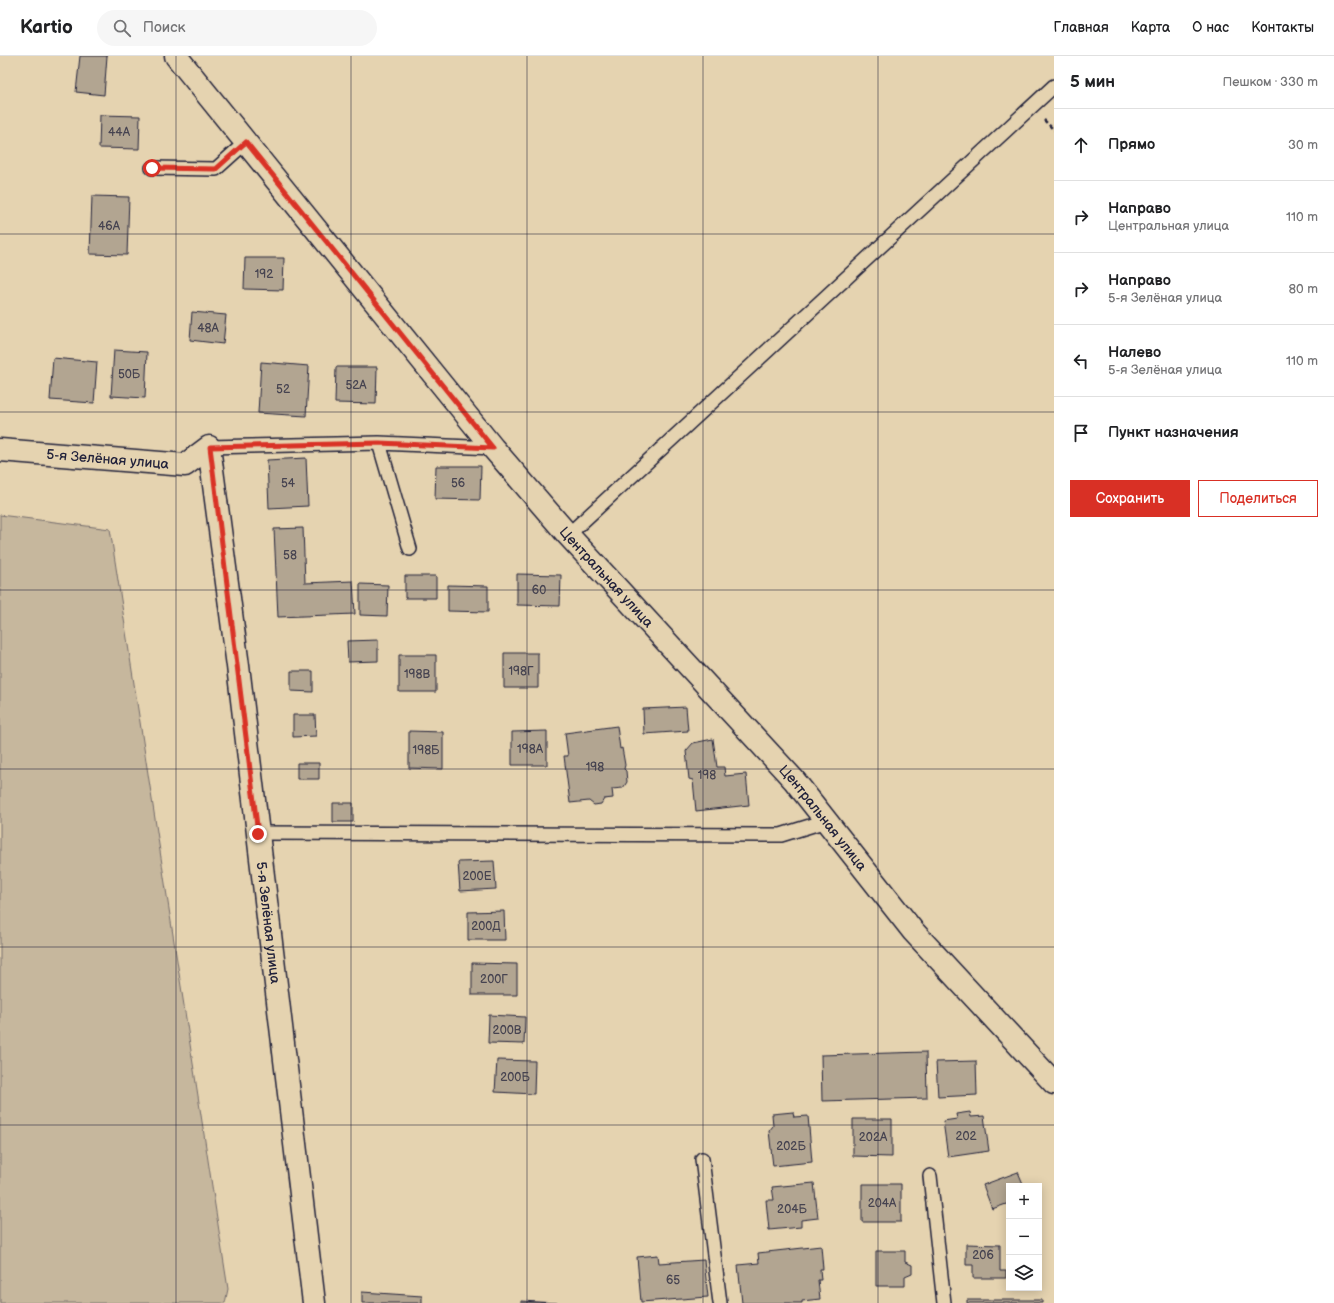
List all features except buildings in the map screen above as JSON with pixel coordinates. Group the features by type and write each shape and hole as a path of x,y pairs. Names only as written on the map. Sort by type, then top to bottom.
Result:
{"street":[{"name":"Центральная улица","path":"176,56 493,448 568,534 788,774 913,931 1054,1083"},
{"name":"5-я Зелёная улица","path":"0,450 185,465 210,447 314,1303"}],"lane":[{"path":"568,534 1054,86"},
{"path":"152,168 216,169 246,142"},
{"path":"379,443 410,549"},
{"path":"210,447 379,443 493,448"},
{"path":"258,834 782,835 826,821"},
{"path":"702,1159 720,1303"},
{"path":"930,1176 944,1303"}],"shaded area":[{"path":"0,515 110,529 228,1289 225,1303 0,1303"}],"route":[{"path":"152,168 216,169 246,142 493,448 379,443 210,447 258,834"}]}
